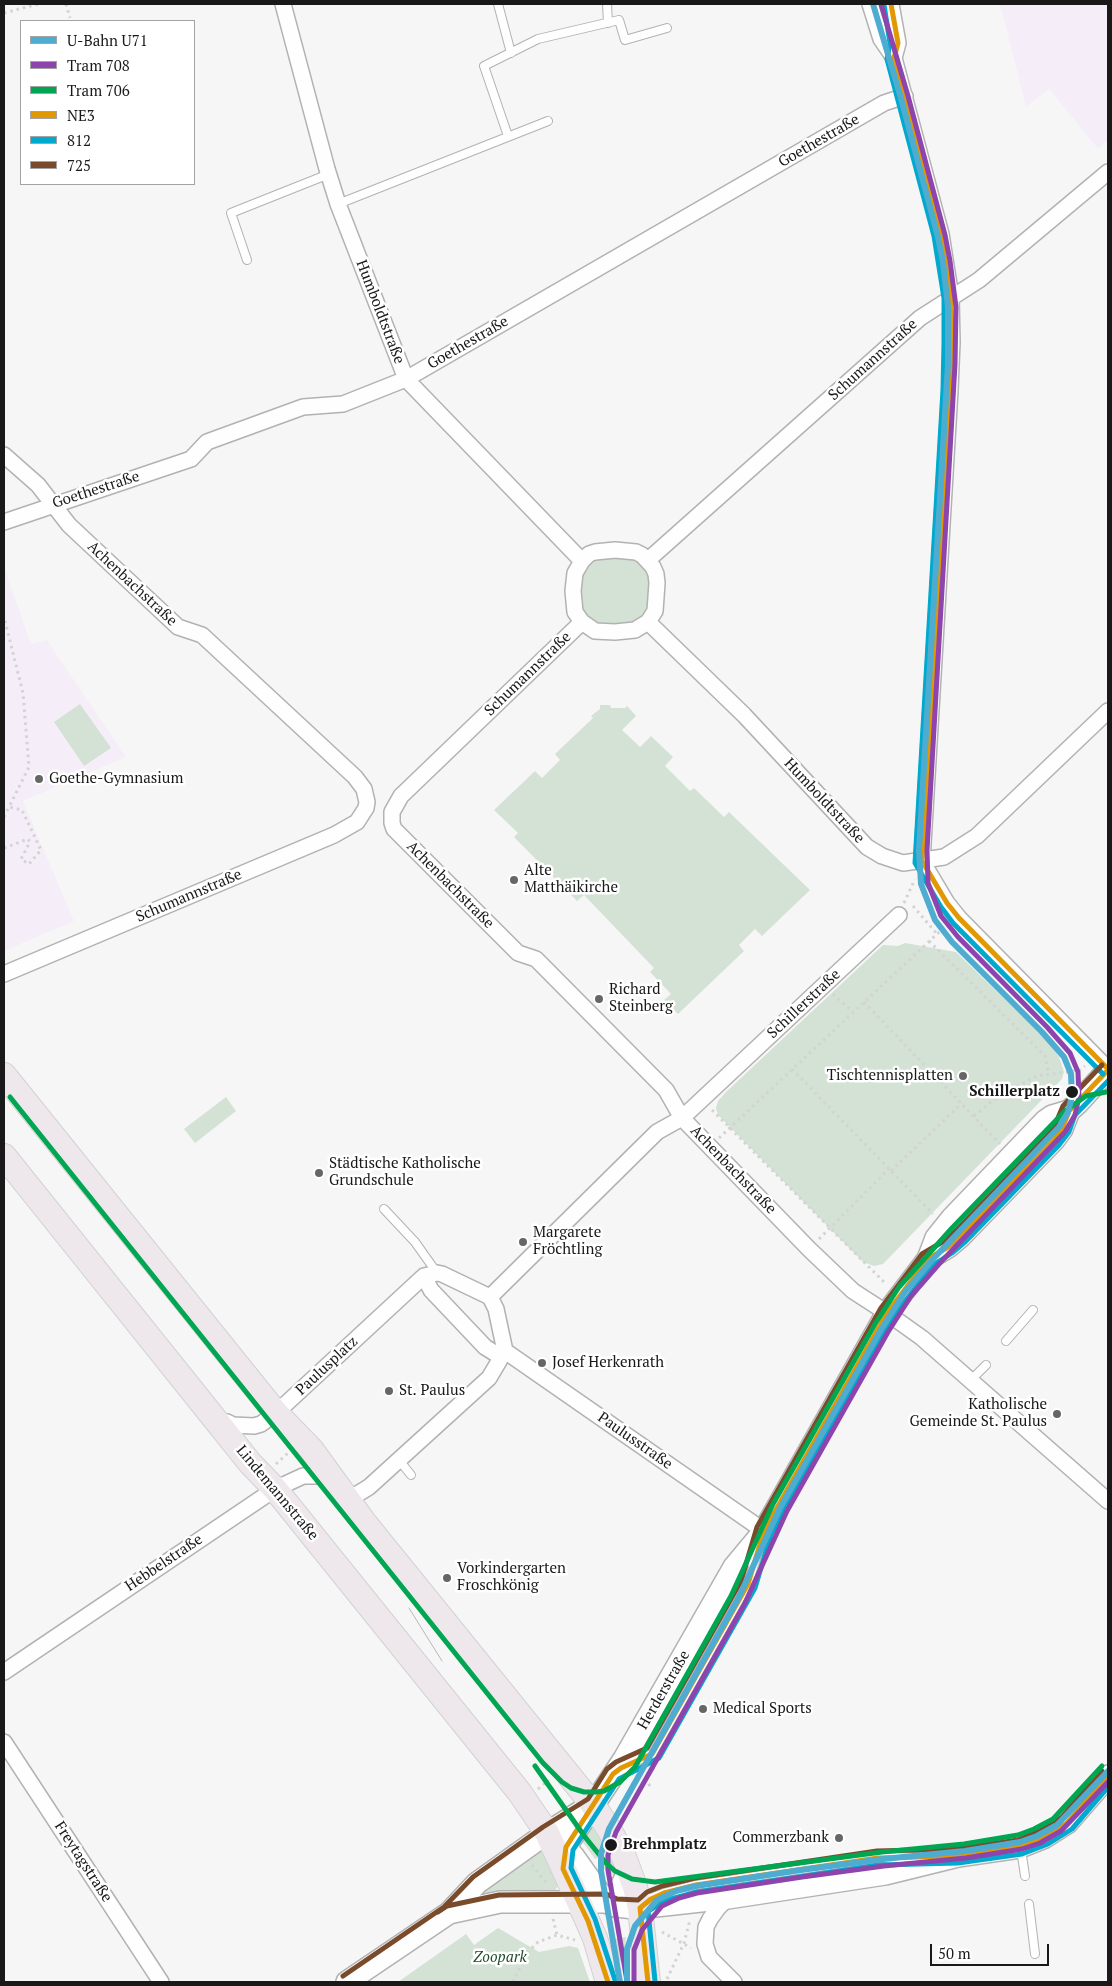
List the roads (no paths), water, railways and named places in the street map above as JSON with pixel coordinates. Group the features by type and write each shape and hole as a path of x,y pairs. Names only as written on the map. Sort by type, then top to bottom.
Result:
{"main road":[{"path":"4,1075 276,1413 311,1449 339,1488 593,1805 609,1829 629,1870 640,1908 648,1982"},
{"name":"Lindemannstraße","path":"4,1156 524,1799 547,1833"},
{"path":"547,1833 565,1858 579,1902 595,1938 608,1982"}],"street":[{"name":"Humboldtstraße","path":"283,4 338,204 406,379 582,560"},
{"path":"870,4 881,40 894,58 905,96 941,234 951,297 950,390 922,861 947,903 959,918 1108,1070"},
{"path":"891,4 898,43 894,58"},
{"name":"Goethestraße","path":"4,522 191,459 207,442 303,407 342,404 406,379 884,103 905,96"},
{"name":"Schumannstraße","path":"648,560 920,318 979,280 1108,172"},
{"name":"Achenbachstraße","path":"4,455 38,486 69,526 178,627 202,634 355,777 364,789 366,808"},
{"path":"615,550 636,552 648,560 656,574 657,590 655,611 648,622 635,630 615,632 595,630 582,622 575,612 573,590 575,573 582,560 595,552 615,550"},
{"name":"Schumannstraße","path":"392,812 401,796 582,622"},
{"name":"Humboldtstraße","path":"648,622 744,714 867,847 882,856 903,863 922,861"},
{"path":"922,861 952,854 977,836 1108,712"},
{"name":"Schumannstraße","path":"4,974 334,835 357,822 366,808"},
{"name":"Achenbachstraße","path":"392,812 392,823 400,837 518,953 536,959 666,1090 682,1118 809,1249 853,1291 922,1338 1108,1501"},
{"name":"Schillerstraße","path":"490,1297 657,1132 682,1118 899,915"},
{"name":"Herderstraße","path":"928,1259 932,1245 945,1226 1045,1121 1078,1104 1108,1070"},
{"name":"Herderstraße","path":"565,1858 593,1805 637,1736 734,1567 764,1531 887,1313 928,1259 948,1247 961,1236 1054,1140 1062,1129 1069,1110"},
{"path":"339,1488 356,1495 369,1487 485,1383 503,1354 496,1309 490,1297 431,1274 431,1290 485,1347 503,1354"},
{"name":"Paulusplatz","path":"218,1423 228,1422 233,1426 261,1424 276,1413 431,1274"},
{"name":"Paulusstraße","path":"503,1354 764,1531"},
{"name":"Hebbelstraße","path":"4,1672 268,1482 303,1476 322,1476 339,1488"},
{"name":"Freytagstraße","path":"4,1742 161,1982"},
{"path":"565,1858 606,1902 615,1906 640,1908 728,1898 884,1874 958,1856 1020,1847 1045,1837 1067,1823 1108,1776"},
{"path":"347,1982 449,1913 477,1883 547,1833 593,1805"},
{"path":"449,1913 500,1902 606,1902 618,1893 629,1870"},
{"path":"728,1898 715,1911 706,1927 705,1944 709,1957 734,1982"}],"lane":[{"path":"498,4 511,53"},
{"path":"607,4 608,23"},
{"path":"508,136 484,66 538,40 619,20 625,40 667,28"},
{"path":"338,204 548,121"},
{"path":"247,260 231,213 329,174"},
{"path":"384,1209 415,1242 431,1274"},
{"path":"1006,1341 1033,1310"},
{"path":"971,1380 986,1365"},
{"path":"399,1460 411,1475"},
{"path":"1020,1847 1024,1876"},
{"path":"640,1908 651,1899 664,1893 696,1885 882,1858 958,1856"},
{"path":"1028,1904 1035,1954"}],"tram line":[{"name":"708","path":"627,1981 608,1870 608,1855 616,1832 745,1603 787,1511 888,1332 911,1296 939,1264 1065,1132 1075,1115 1079,1097 1078,1072 1070,1053 1047,1027 958,937 941,916 928,883 927,850 955,364 956,307 945,235 881,4"},
{"name":"706","path":"10,1097 543,1763 562,1782 571,1788 584,1792 596,1792 604,1791 620,1782 635,1767 731,1596 773,1504 875,1324 899,1287 952,1228 1065,1111 1086,1096 1106,1092"},
{"path":"409,1608 442,1661"},
{"name":"706","path":"535,1766 585,1837 606,1863 615,1871 632,1879 655,1882 882,1852 964,1844 1018,1835 1053,1819 1102,1766"},
{"name":"708","path":"634,1982 634,1950 642,1930 662,1906 679,1898 697,1893 802,1877 966,1858 1022,1849 1040,1843 1061,1831 1108,1782"}],"metro line":[{"name":"U71","path":"620,1982 601,1871 601,1854 609,1829 738,1599 780,1508 882,1328 905,1292 933,1259 1059,1127 1068,1112 1072,1096 1071,1074 1064,1057 1042,1032 952,942 935,920 921,884 919,850 948,364 948,307 938,237 901,98 873,4"},
{"name":"U71","path":"627,1982 627,1949 635,1926 657,1900 676,1891 696,1886 801,1870 965,1851 1020,1842 1037,1836 1057,1825 1108,1771"}],"place":[{"name":"Goethe-Gymnasium","path":"39,779"},
{"name":"Alte Matthäikirche","path":"514,880"},
{"name":"Richard Steinberg","path":"599,999"},
{"name":"Tischtennisplatten","path":"963,1076"},
{"name":"Schillerplatz","path":"1072,1092"},
{"name":"Städtische Katholische Grundschule","path":"319,1173"},
{"name":"Margarete Fröchtling","path":"523,1242"},
{"name":"Josef Herkenrath","path":"542,1363"},
{"name":"St. Paulus","path":"389,1391"},
{"name":"Katholische Gemeinde St. Paulus","path":"1057,1414"},
{"name":"Vorkindergarten Froschkönig","path":"447,1578"},
{"name":"Medical Sports","path":"703,1709"},
{"name":"Commerzbank","path":"839,1838"},
{"name":"Brehmplatz","path":"611,1845"}],"park label":[{"name":"Zoopark","path":"500,1958"}]}
